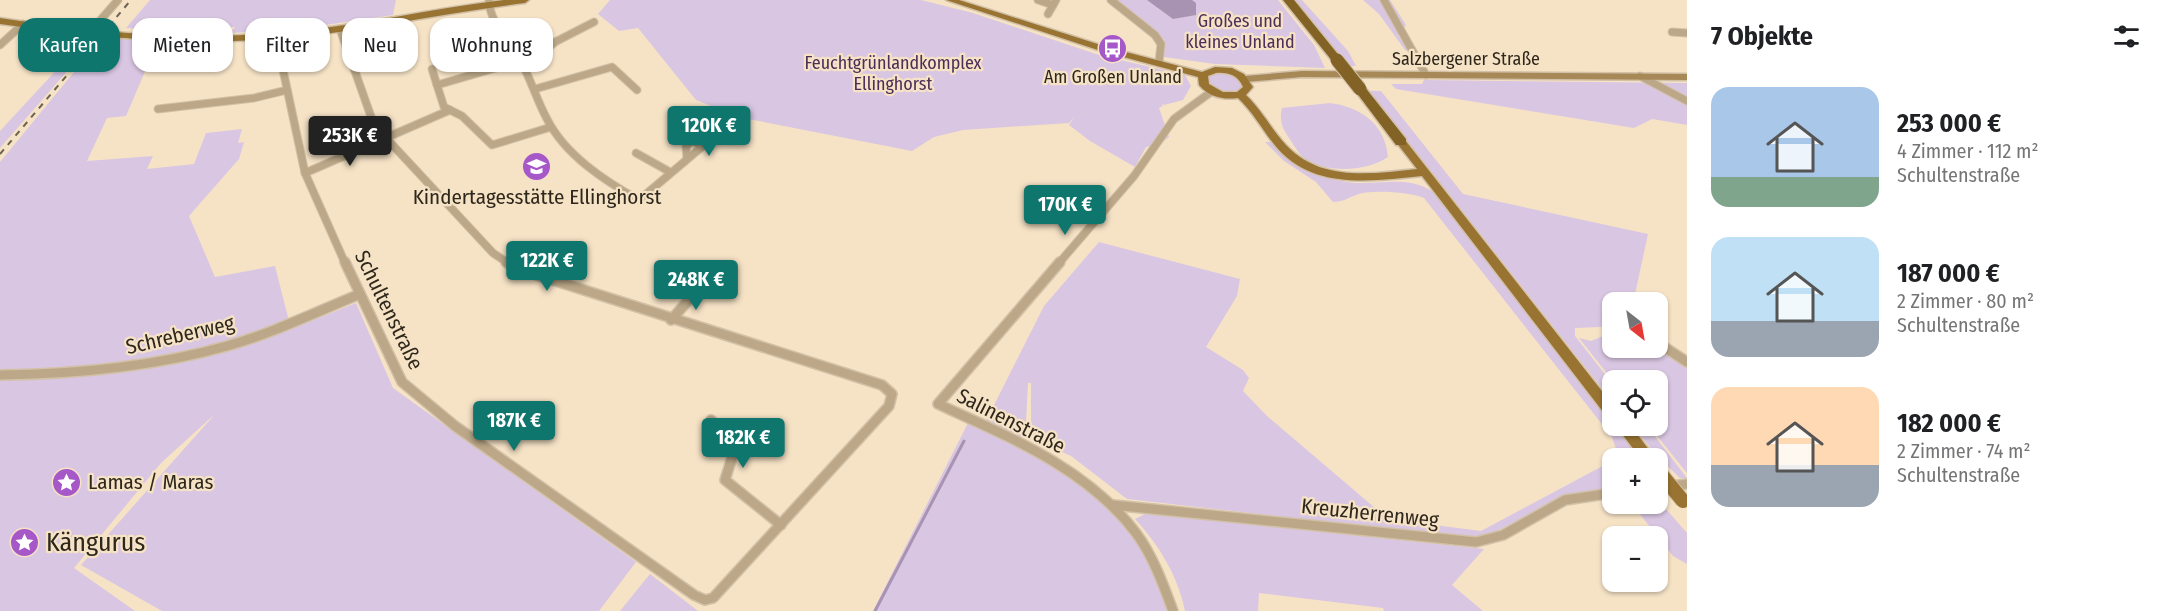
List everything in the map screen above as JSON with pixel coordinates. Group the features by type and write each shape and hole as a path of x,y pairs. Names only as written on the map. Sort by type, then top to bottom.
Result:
{"highway":[{"path":"1288,0 1401,142"}],"main road":[{"path":"330,30 489,2 525,0"},
{"path":"950,0 1111,51 1203,75 1223,70 1245,79 1247,90 1240,95 1228,97 1211,92 1202,82 1203,75"},
{"path":"0,21 18,23"},
{"path":"120,34 191,40 245,38"},
{"name":"Salzbergener Straße","path":"1245,79 1295,74 1687,77"},
{"path":"1240,95 1262,117 1283,148 1306,166 1328,175 1348,178 1425,172"},
{"path":"1397,174 1406,165 1401,142"},
{"path":"1401,142 1602,400"},
{"path":"1631,436 1640,448"},
{"path":"1668,486 1685,504"}],"street":[{"path":"102,18 118,0"},
{"path":"1038,0 1054,2 1048,14"},
{"path":"1111,0 1155,35 1161,44 1159,62"},
{"path":"1384,0 1426,75"},
{"path":"489,2 498,18"},
{"path":"553,44 594,22"},
{"path":"0,45 18,29"},
{"path":"340,29 374,125 492,252 515,268 671,320 700,286"},
{"path":"1672,32 1687,33"},
{"path":"535,89 612,67 637,90"},
{"name":"Schultenstraße","path":"283,72 305,173 391,365 402,382 455,426 694,595 709,600 718,595 889,406 892,394 882,386 671,320"},
{"path":"433,72 444,106 462,116 492,145 551,127"},
{"path":"437,85 485,72"},
{"path":"527,72 551,127 593,171 639,200 687,159"},
{"path":"1640,76 1687,101"},
{"path":"158,109 254,98 287,90"},
{"name":"Salinenstraße","path":"1173,611 1157,565 1138,534 1113,505 1080,478 1027,444 938,404 1134,176 1174,119 1211,92"},
{"path":"305,173 450,110"},
{"path":"636,153 670,172"},
{"name":"Schreberweg","path":"0,375 82,373 147,363 228,346 360,294"},
{"path":"1668,350 1687,362"},
{"path":"711,420 726,434 733,450 734,458 725,480 781,525"},
{"path":"1668,479 1687,484"},
{"name":"Kreuzherrenweg","path":"1113,505 1476,542 1503,535 1565,500 1602,494"}],"green space":[{"path":"150,0 396,0 393,15 373,18 342,18 342,23 330,24 330,18 245,18 245,32 233,33 235,27 233,27 233,18 135,18"},
{"name":"Feuchtgrünlandkomplex Ellinghorst","path":"610,0 921,0 973,13 1099,55 1185,75 1191,86 1183,100 1164,105 1161,103 1163,106 1159,108 1169,137 1160,144 1146,147 1135,167 1090,141 1069,125 1074,117 1069,123 963,130 934,137 912,151 738,117 696,100 638,28 619,31 598,14"},
{"name":"Großes und kleines Unland","path":"1115,0 1278,0 1314,45 1325,68 1215,64 1164,57 1164,40"},
{"path":"1291,0 1302,0 1348,51 1356,66 1347,66"},
{"path":"1363,0 1390,0 1406,25 1398,35 1409,51 1405,50 1379,14"},
{"path":"120,37 132,38 132,72 145,72 126,116 107,118 87,161 153,156 147,169 194,164 206,133 242,129 238,143 244,142 239,159 189,216 215,277 275,266 291,329 356,303 393,388 636,562 599,611 162,611 81,565 215,414 161,463 74,568 135,611 0,611 0,378 83,376 148,367 0,370 0,162 74,72 120,72"},
{"path":"55,72 66,72 0,148 0,131"},
{"path":"1217,72 1226,73 1241,81 1242,89 1229,93 1208,85 1208,77"},
{"path":"1424,80 1687,83 1687,125 1652,119 1634,128 1396,89 1391,84 1422,84"},
{"path":"1368,91 1381,91 1463,194 1648,234 1636,292 1602,292 1602,326 1575,328 1575,336 1602,370 1602,388"},
{"path":"1330,103 1352,108 1377,126 1386,145 1388,157 1368,166 1346,169 1323,166 1303,157 1283,127 1282,108"},
{"path":"1265,142 1270,142 1299,165 1332,179 1357,183 1409,183 1428,189 1437,195 1602,410 1602,424 1424,198 1400,193 1370,192 1333,202 1316,182 1284,161"},
{"path":"1099,242 1240,279 1237,296 1206,347 1243,370 1249,378 1243,391 1267,416 1388,519 1481,531 1602,466 1602,492 1553,502 1482,539 1127,499 1071,456 1031,438 1031,383 1028,383 1025,440 985,423 1044,306"},
{"path":"1602,336 1602,358 1668,358 1668,354 1687,365 1687,473 1657,436 1668,436 1668,370 1604,370 1579,338 1591,341"},
{"path":"970,419 1082,480 1135,530 1172,611 873,611"},
{"path":"1622,436 1632,448 1616,448 1612,437"},
{"path":"1641,436 1655,436 1664,448 1651,448"},
{"path":"1668,453 1687,478 1680,478 1668,467"},
{"path":"1668,511 1687,533 1687,564 1673,556 1668,550 1668,526 1649,526 1640,514 1668,514"},
{"path":"1147,513 1484,549 1452,585 1483,611 1384,611 1383,608 1259,593 1258,611 1185,611 1172,573 1152,539 1135,519"},
{"path":"650,574 698,611 620,611"}],"shaded area":[{"path":"1147,0 1192,0 1196,3 1196,15 1173,19"}],"waterway":[{"path":"875,611 964,441"}],"railway":[{"path":"0,154 131,0"}],"place":[{"name":"Am Großen Unland","path":"1113,48"},
{"name":"Kindertagesstätte Ellinghorst","path":"537,166"},
{"name":"Lamas / Maras","path":"67,482"},
{"name":"Kängurus","path":"25,542"}]}
